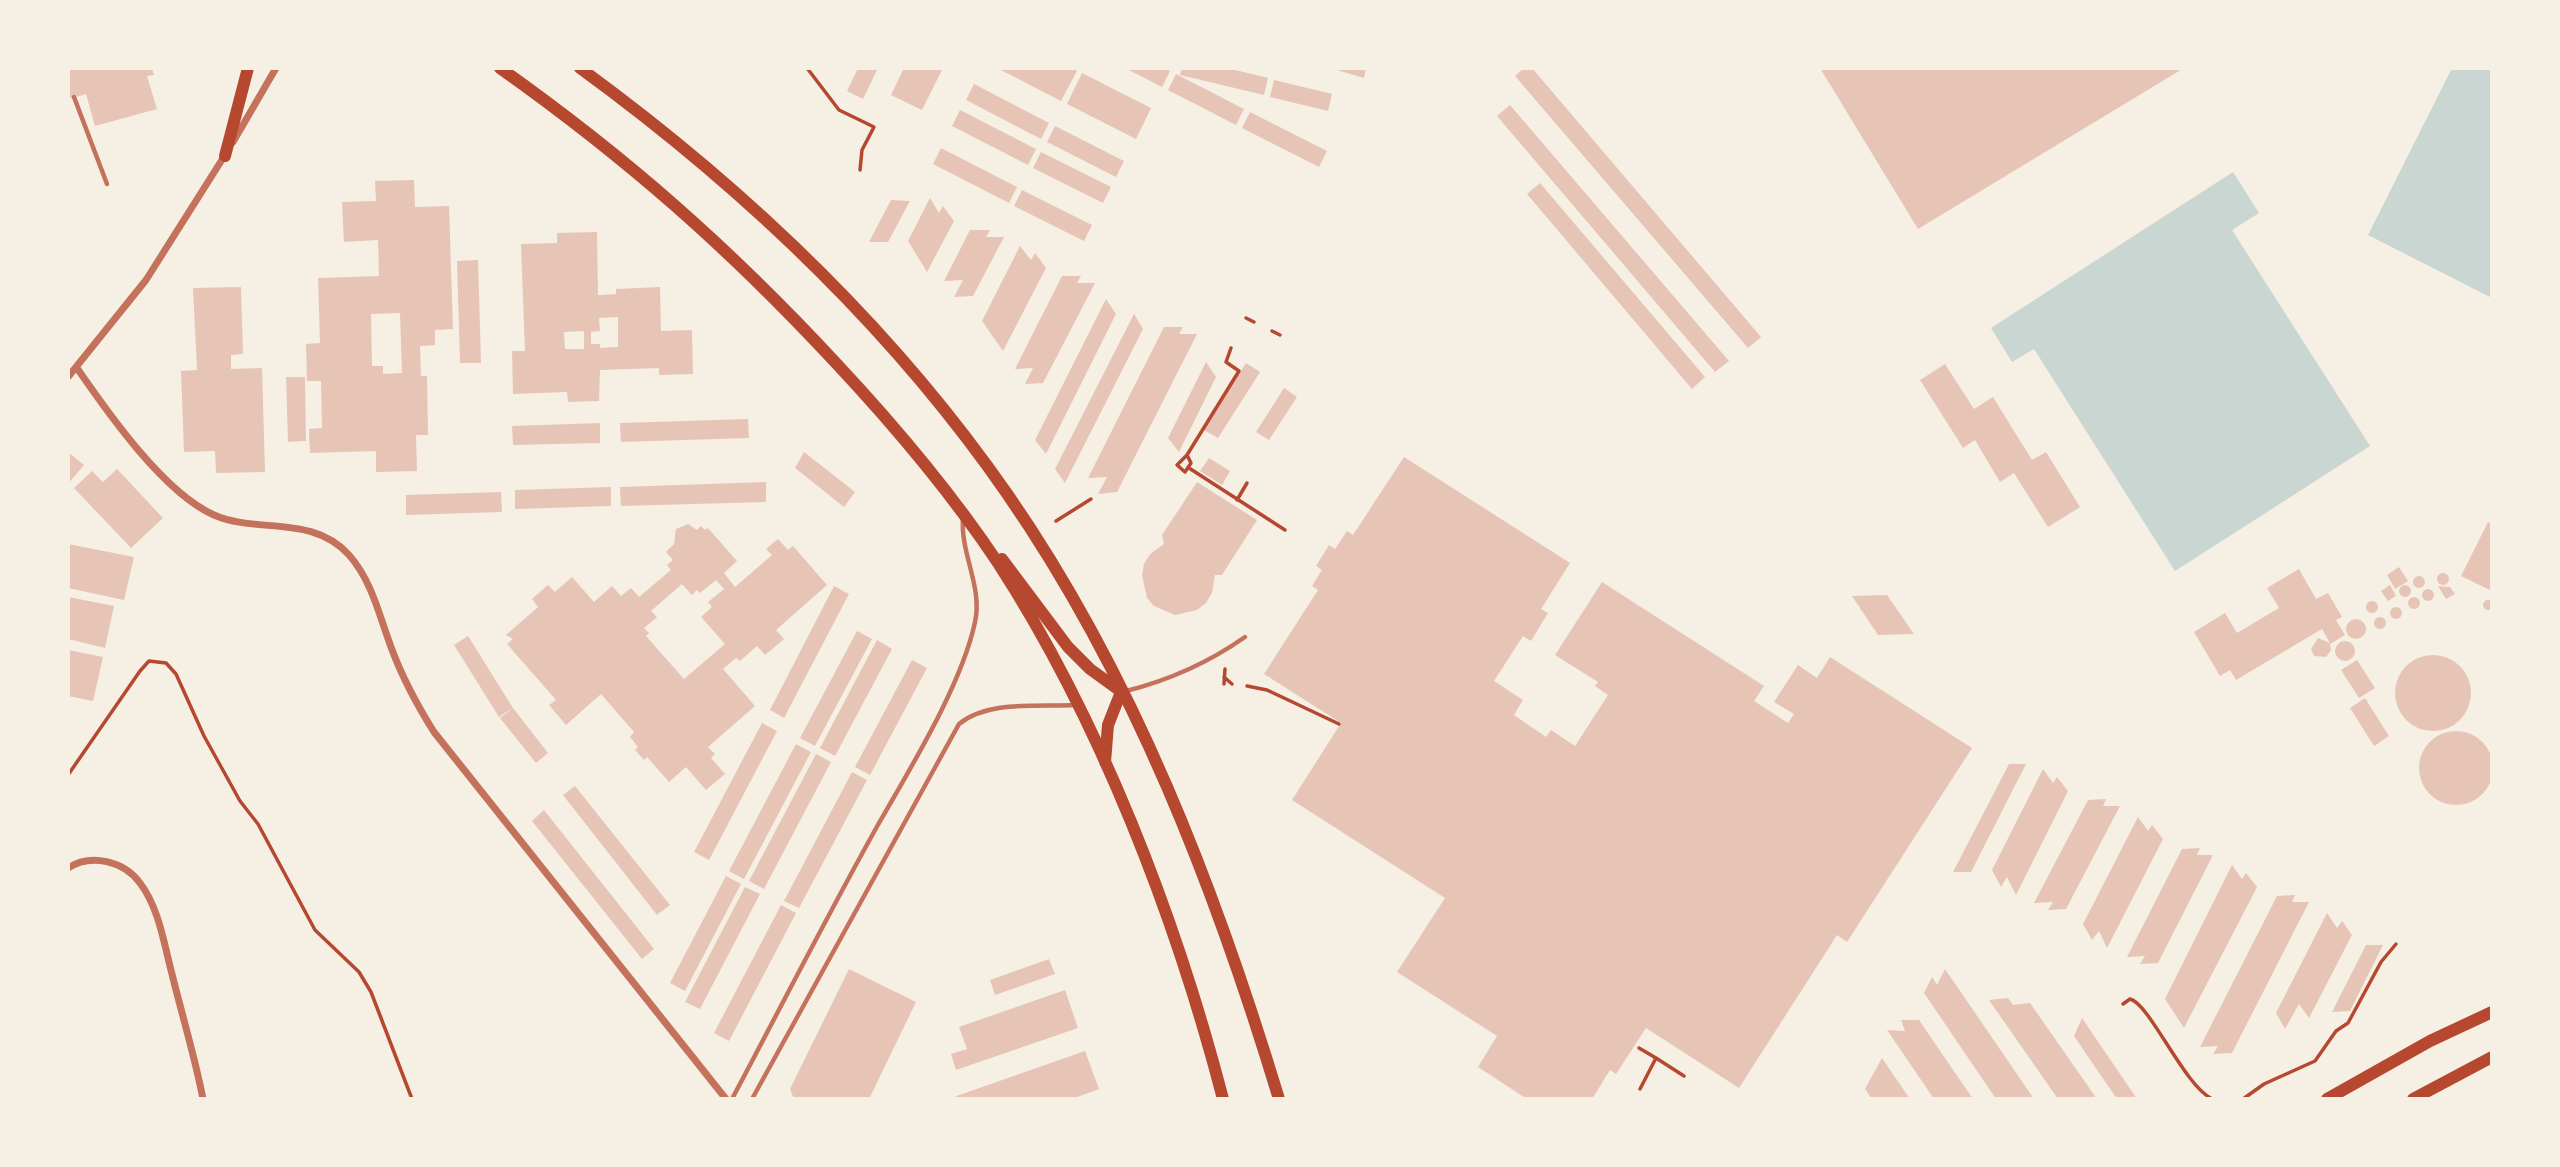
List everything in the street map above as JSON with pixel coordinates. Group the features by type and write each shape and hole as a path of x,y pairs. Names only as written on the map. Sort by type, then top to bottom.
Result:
{"main road":[{"path":"225,156 248,68"},
{"path":"499,68 601,142 753,274 864,393 984,542 1076,705 1104,765 1160,898 1210,1049 1223,1099"},
{"path":"580,68 666,132 734,190 847,300 896,355 1006,493 1068,589 1121,692 1203,872 1243,982 1279,1099"},
{"path":"984,542 1008,564 1068,647 1090,669 1121,692"},
{"path":"1104,765 1108,725 1121,692"},
{"path":"2327,1099 2430,1041 2492,1012"},
{"path":"2413,1099 2492,1057"}],"street":[{"path":"68,377 146,280 225,156 276,68"},
{"path":"77,368 146,457 170,484 194,504 216,516 306,530 323,536 348,553 373,595 391,649 414,700 434,732 726,1099"},
{"path":"68,868 76,863 95,860 115,863 129,870 150,900 203,1099"}],"lane":[{"path":"74,97 107,184"},
{"path":"732,1099 931,728 968,645 977,611 976,592 962,534 964,514"},
{"path":"1121,692 1186,671 1222,653 1245,637"},
{"path":"752,1099 959,724 971,714 993,709 1076,705"}],"path":[{"path":"807,68 839,110 874,127 862,150 860,170"},
{"path":"1246,318 1254,321"},
{"path":"1272,331 1280,335"},
{"path":"1187,455 1191,463 1185,471 1177,465 1187,455 1238,371 1226,362 1231,348"},
{"path":"1189,468 1285,530"},
{"path":"1237,500 1247,483"},
{"path":"1056,521 1091,499"},
{"path":"68,775 140,671 149,661 166,663 176,674 204,736 240,801 258,824 316,930 359,972 371,992 412,1099"},
{"path":"1224,684 1225,669"},
{"path":"1224,677 1232,684"},
{"path":"1247,686 1267,690 1339,724"},
{"path":"2243,1099 2264,1084 2315,1060 2336,1031 2348,1023 2381,962 2396,944"},
{"path":"2123,1004 2130,999 2141,1006 2173,1056 2212,1099"},
{"path":"1639,1048 1684,1076"},
{"path":"1640,1089 1656,1058"}],"shaded area":[{"path":"2452,68 2492,68 2492,298 2368,235"},
{"path":"2233,172 2259,213 2232,230 2370,446 2175,571 2034,349 2012,362 1991,328"}],"building":[{"path":"68,68 152,68 154,75 147,76 157,109 95,126 86,94 68,99"},
{"path":"858,68 878,68 863,99 847,91"},
{"path":"904,68 943,68 922,110 891,95"},
{"path":"997,68 1072,68 1077,71 1061,101"},
{"path":"1125,68 1164,68 1170,71 1162,87"},
{"path":"1182,68 1227,68 1268,78 1264,95 1180,75"},
{"path":"1330,68 1366,68 1364,78"},
{"path":"1524,68 1532,68 1761,337 1748,348 1515,76"},
{"path":"1820,68 2184,68 1918,229"},
{"path":"1082,73 1151,108 1136,139 1067,104"},
{"path":"1176,74 1244,109 1236,125 1168,90"},
{"path":"1274,80 1332,94 1328,111 1270,97"},
{"path":"974,84 1049,123 1041,139 966,100"},
{"path":"1510,105 1729,361 1715,372 1497,116"},
{"path":"960,110 1036,149 1028,165 952,126"},
{"path":"1250,112 1327,151 1319,167 1242,128"},
{"path":"1055,126 1124,161 1116,177 1047,142"},
{"path":"941,148 1017,187 1009,203 933,164"},
{"path":"1041,152 1111,187 1103,203 1033,168"},
{"path":"414,180 415,207 449,206 453,329 435,330 435,345 420,346 421,376 427,376 428,435 416,435 417,471 376,472 376,451 310,453 309,429 322,428 321,381 307,381 306,344 320,343 318,278 379,276 378,240 344,242 342,202 376,201 375,181","holes":["400,313 402,373 383,374 383,366 372,366 371,314"]},
{"path":"1540,183 1705,377 1692,389 1527,194"},
{"path":"1022,190 1092,225 1084,241 1014,206"},
{"path":"930,198 939,213 943,206 954,221 927,272 908,241"},
{"path":"891,200 910,201 888,242 869,242"},
{"path":"970,230 990,230 986,237 1004,237 973,296 954,297 963,280 944,281"},
{"path":"597,232 598,295 616,294 616,289 660,287 661,331 692,330 693,374 659,375 659,368 600,370 599,401 568,402 567,392 513,394 512,351 525,351 521,244 557,243 557,233","holes":["618,317 618,347 600,348 600,344 591,344 591,332 600,331 599,318","584,331 584,349 565,349 564,332"]},
{"path":"1020,246 1031,260 1035,253 1046,268 1003,351 982,321"},
{"path":"478,260 481,363 460,363 457,261"},
{"path":"1062,276 1081,276 1077,283 1095,283 1043,383 1025,384 1033,368 1015,369"},
{"path":"241,287 243,354 231,355 231,369 262,368 265,472 216,473 215,451 184,452 181,371 197,370 193,288"},
{"path":"1106,299 1116,314 1046,454 1035,440"},
{"path":"1134,314 1143,329 1065,483 1055,469"},
{"path":"1164,327 1183,327 1179,334 1197,334 1117,492 1098,494 1107,477 1088,478"},
{"path":"1206,362 1216,377 1179,452 1168,438"},
{"path":"1246,363 1260,372 1218,438 1204,430"},
{"path":"1945,364 1974,409 1993,397 2032,460 2046,452 2080,507 2048,527 2014,473 2000,482 1975,440 1963,448 1920,380"},
{"path":"286,377 305,377 306,441 288,442"},
{"path":"1284,388 1297,397 1269,440 1256,432"},
{"path":"748,419 749,438 621,442 620,423"},
{"path":"600,423 600,443 513,445 512,426"},
{"path":"68,452 84,465 68,484"},
{"path":"804,452 855,492 844,507 795,468"},
{"path":"1404,457 1570,563 1541,609 1548,613 1531,641 1523,636 1494,681 1523,700 1514,715 1546,737 1551,730 1575,746 1608,695 1595,686 1598,682 1555,655 1602,582 1764,686 1754,701 1788,723 1794,714 1774,702 1798,665 1817,678 1830,657 1972,748 1847,942 1837,935 1739,1088 1646,1028 1616,1074 1610,1070 1592,1099 1527,1099 1478,1067 1497,1036 1397,972 1445,898 1292,800 1341,723 1264,674 1318,590 1312,586 1322,570 1316,566 1329,545 1335,549 1347,531 1353,535"},
{"path":"1209,458 1230,471 1222,485 1200,471"},
{"path":"117,469 163,518 131,548 74,488 92,471 103,482"},
{"path":"766,482 766,502 621,506 620,487"},
{"path":"1197,482 1257,520 1222,575 1215,575 1212,593 1206,603 1197,610 1175,615 1154,606 1147,598 1142,575 1144,564 1150,554 1164,544 1162,535"},
{"path":"611,487 611,506 515,509 515,490"},
{"path":"501,492 502,512 406,515 406,495"},
{"path":"2488,522 2492,524 2492,591 2461,576"},
{"path":"688,524 697,530 701,526 705,530 708,528 737,561 724,573 735,587 772,555 766,549 778,539 788,550 793,546 827,585 776,630 784,639 765,655 757,646 740,661 736,658 723,669 755,706 708,747 715,754 711,758 725,774 706,790 686,767 669,782 647,757 644,760 635,750 638,747 630,737 634,732 601,694 566,725 549,705 556,700 507,644 513,639 506,635 538,607 532,599 548,585 555,592 572,577 594,602 612,586 621,596 631,588 639,597 671,570 667,565 673,560 666,552 674,544 676,529","holes":["716,580 724,589 708,602 712,607 701,617 725,644 684,679 646,636 649,633 644,628 657,617 651,611 682,584 692,595 697,590 700,593"]},
{"path":"68,544 134,557 124,600 68,588"},
{"path":"2399,567 2408,581 2395,589 2387,575"},
{"path":"2299,569 2316,599 2328,593 2342,617 2336,620 2345,635 2330,644 2331,650 2326,657 2314,656 2311,649 2318,638 2330,643 2322,629 2236,680 2230,670 2220,676 2194,632 2225,613 2237,633 2279,608 2267,588"},
{"path":"2443,573 2449,579 2443,585 2437,579"},
{"path":"2419,576 2425,582 2419,588 2413,582"},
{"path":"2390,585 2396,596 2388,601 2381,591"},
{"path":"2405,585 2411,591 2405,597 2399,591"},
{"path":"834,586 849,594 784,718 770,710"},
{"path":"2438,586 2450,587 2455,594 2446,599"},
{"path":"2428,589 2434,595 2428,601 2422,595"},
{"path":"1887,595 1914,634 1878,635 1852,596"},
{"path":"68,597 114,606 105,648 68,639"},
{"path":"2414,597 2420,603 2414,609 2408,603"},
{"path":"2488,600 2493,605 2488,610 2483,605"},
{"path":"2372,601 2378,607 2372,613 2366,607"},
{"path":"2396,607 2402,613 2396,619 2390,613"},
{"path":"2380,617 2386,623 2380,629 2374,623"},
{"path":"2356,619 2363,622 2366,629 2363,636 2356,639 2349,636 2346,629 2349,622"},
{"path":"857,631 872,639 815,746 800,738"},
{"path":"468,636 513,708 499,717 454,645"},
{"path":"877,640 892,649 835,756 820,748"},
{"path":"2345,641 2352,644 2355,651 2352,658 2345,661 2338,658 2335,651 2338,644"},
{"path":"68,650 103,657 93,701 68,696"},
{"path":"2433,655 2447,658 2460,666 2468,679 2471,693 2468,707 2460,720 2447,728 2433,731 2419,728 2406,720 2398,707 2395,693 2398,679 2406,666 2419,658"},
{"path":"912,660 927,668 870,775 855,767"},
{"path":"2357,660 2375,688 2359,698 2341,670"},
{"path":"2365,698 2389,736 2374,746 2350,708"},
{"path":"513,708 548,753 536,763 500,718"},
{"path":"762,723 777,731 709,860 694,852"},
{"path":"2449,731 2463,731 2477,737 2487,747 2493,768 2491,782 2477,799 2463,805 2449,805 2435,799 2425,789 2419,775 2419,761 2425,747 2435,737"},
{"path":"796,744 811,752 744,879 729,871"},
{"path":"816,754 831,762 764,889 749,881"},
{"path":"2009,764 2026,764 1971,872 1953,872"},
{"path":"2043,769 2053,783 2057,777 2068,791 2016,895 2007,877 2001,887 1992,870"},
{"path":"852,772 867,780 799,908 784,901"},
{"path":"575,786 670,905 657,915 563,795"},
{"path":"2106,799 2103,806 2120,806 2066,909 2048,910 2053,902 2034,903 2088,800"},
{"path":"544,810 654,949 642,959 532,821"},
{"path":"2138,817 2148,831 2152,825 2163,839 2107,948 2099,931 2092,940 2083,924"},
{"path":"2200,848 2197,855 2213,855 2158,963 2140,964 2145,956 2127,957 2182,849"},
{"path":"2232,865 2242,879 2246,873 2257,887 2184,1028 2165,999"},
{"path":"726,876 741,884 685,991 670,983"},
{"path":"745,887 760,894 700,1009 685,1002"},
{"path":"2295,895 2292,902 2309,902 2232,1053 2213,1054 2218,1046 2200,1047 2277,896"},
{"path":"781,905 796,913 729,1041 714,1033"},
{"path":"2327,913 2337,928 2342,921 2352,935 2309,1018 2299,1004 2285,1029 2276,1013"},
{"path":"2366,945 2383,945 2350,1011 2332,1012"},
{"path":"1049,959 1055,974 995,995 990,980"},
{"path":"849,969 916,1002 869,1099 794,1099 790,1089"},
{"path":"1945,969 2034,1099 1996,1099 1924,993 1932,977 1937,985"},
{"path":"1065,990 1078,1028 956,1070 951,1054 967,1049 959,1027"},
{"path":"2008,998 2013,1005 2030,1003 2097,1099 2058,1099 1989,1000"},
{"path":"2082,1018 2137,1099 2117,1099 2074,1036"},
{"path":"1901,1020 1919,1020 1973,1099 1934,1099 1887,1030 1905,1031"},
{"path":"1085,1051 1099,1089 1072,1099 948,1099"},
{"path":"1882,1058 1910,1099 1872,1099 1865,1089"}]}
